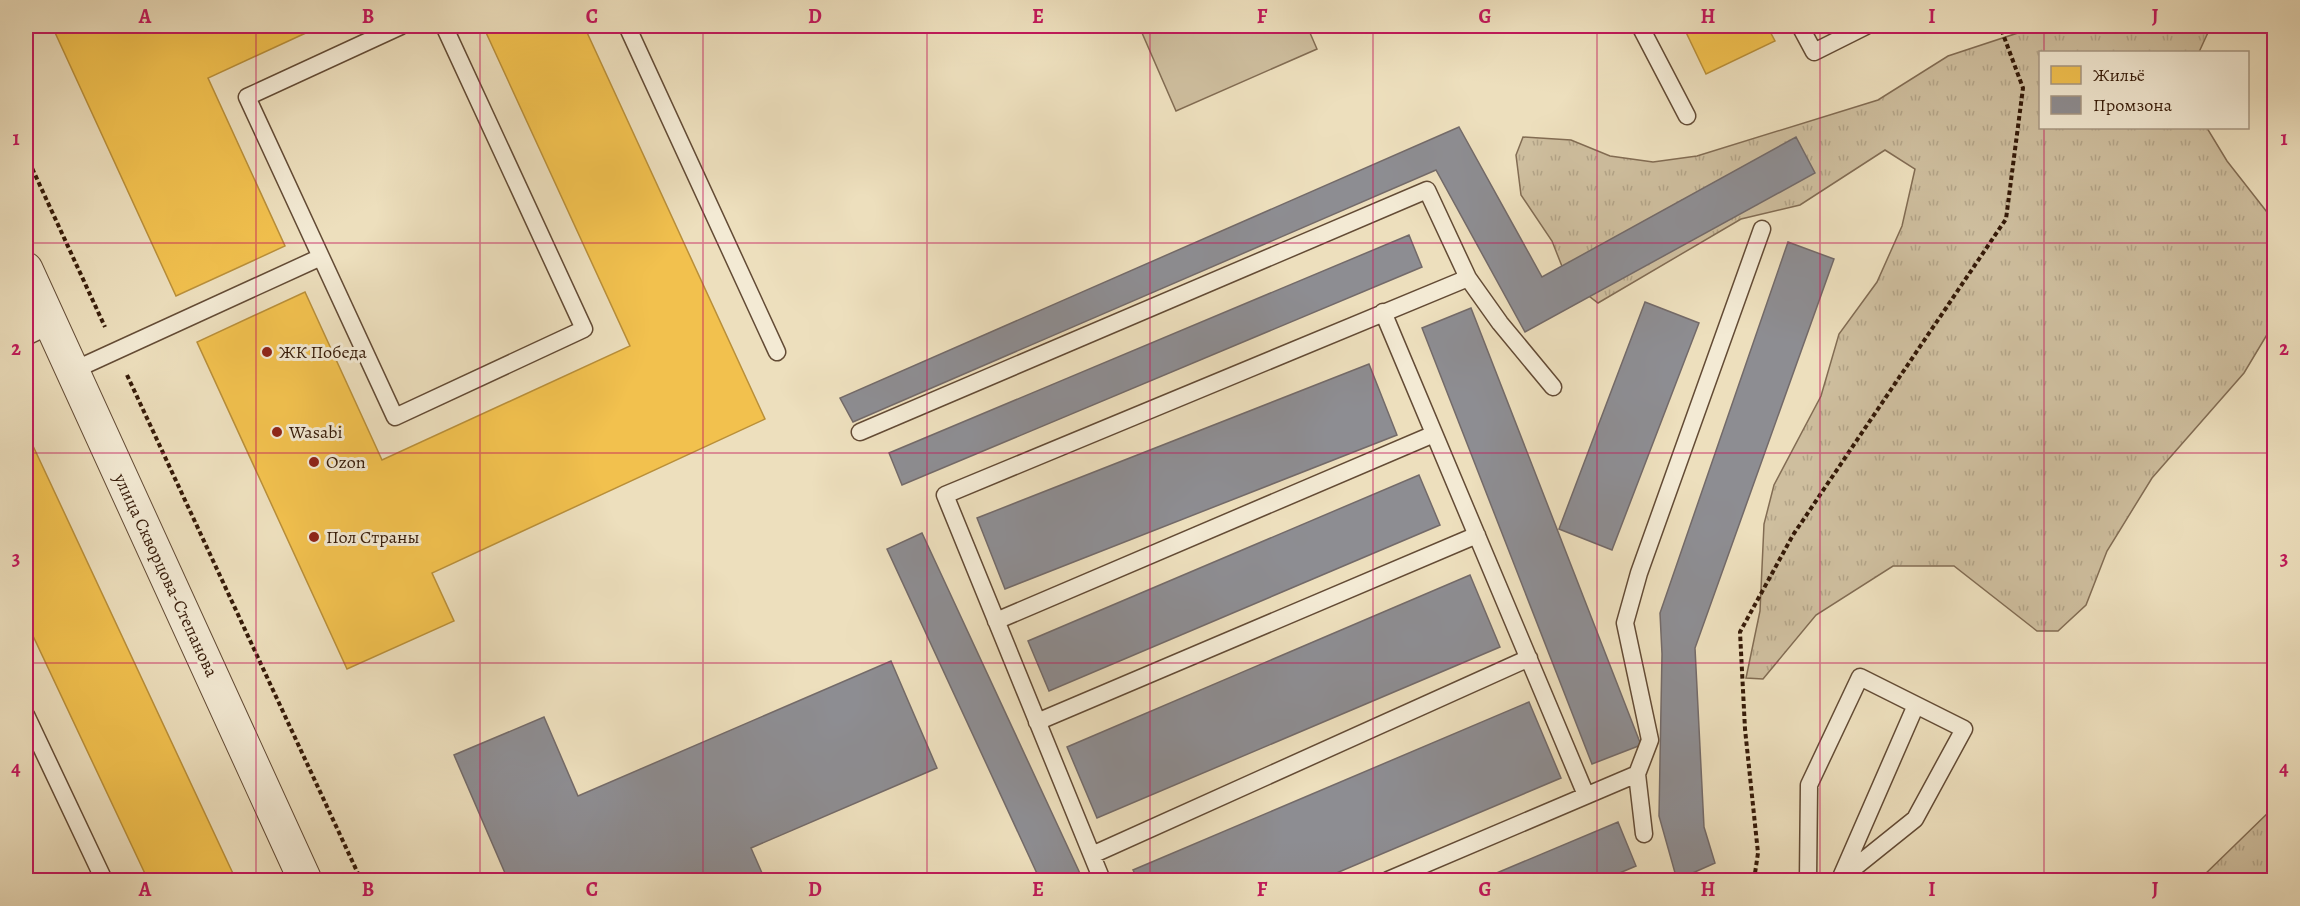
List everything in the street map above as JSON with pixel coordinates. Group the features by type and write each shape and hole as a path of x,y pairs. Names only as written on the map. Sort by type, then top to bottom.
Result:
{"street":[{"name":"улица Скворцова-Степанова","path":"26,269 38,331 72,371 305,880"}],"lane":[{"path":"401,26 247,97 395,417 584,330 444,26"},
{"path":"627,26 777,352"},
{"path":"1640,26 1687,116"},
{"path":"1800,26 1814,52 1866,26"},
{"path":"860,432 1427,190 1468,278 1500,323 1553,387"},
{"path":"1644,834 1637,774 1650,740 1625,623 1639,573 1762,229"},
{"path":"72,371 321,257"},
{"path":"1102,880 945,495 1468,278"},
{"path":"1383,312 1586,795"},
{"path":"996,621 1434,434"},
{"path":"1037,722 1477,535"},
{"path":"1092,855 1528,658"},
{"path":"1808,880 1809,785 1860,677 1964,729 1915,819 1839,880"},
{"path":"1839,880 1916,705"},
{"path":"26,715 104,880"},
{"path":"1388,880 1637,774"}],"path":[{"path":"1754,880 1758,853 1744,729 1740,632 1793,536 2006,219 2024,88 2000,26"},
{"path":"26,155 361,880"}],"green space":[{"path":"1139,26 1307,26 1317,49 1176,111"},
{"path":"2039,26 2211,26 2199,51 2039,51 2039,129 2208,129 2227,161 2274,221 2274,323 2244,373 2152,478 2107,551 2086,605 2058,631 2037,631 1954,566 1893,566 1816,615 1763,679 1746,678 1760,611 1764,524 1774,485 1821,396 1839,334 1877,282 1902,226 1915,169 1885,150 1800,205 1741,219 1598,303 1567,279 1552,241 1521,195 1516,155 1523,137 1571,140 1610,156 1653,162 1697,156 1878,100 1948,56"},
{"path":"2274,807 2274,880 2199,880"}],"building: Жильё":[{"path":"52,26 321,26 208,78 285,246 176,296"},
{"name":"ЖК Победа","path":"483,26 584,26 765,419 432,573 454,621 347,669 197,342 305,292 382,460 630,346"},
{"path":"1683,26 1767,26 1775,41 1706,74"},
{"path":"26,431 236,880 148,880 26,621"}],"building: Промзона":[{"path":"1459,127 1542,277 1796,137 1815,173 1525,332 1436,170 853,422 840,398"},
{"path":"1409,235 1422,267 902,485 889,453"},
{"path":"1788,242 1834,259 1695,648 1704,827 1715,863 1677,880 1659,816 1662,654 1660,613"},
{"path":"1645,302 1699,323 1612,550 1559,529"},
{"path":"1471,308 1641,745 1592,764 1422,328"},
{"path":"1369,364 1397,435 1005,589 977,518"},
{"path":"1419,475 1440,525 1049,691 1028,641"},
{"path":"922,533 1083,880 1040,880 887,549"},
{"path":"1470,575 1500,647 1097,818 1067,747"},
{"path":"891,661 937,768 751,848 765,880 508,880 454,755 544,717 578,796"},
{"path":"1529,702 1561,778 1320,880 1138,880 1133,870"},
{"path":"1618,822 1636,866 1603,880 1480,880"}],"place":[{"name":"ЖК Победа","path":"267,352"},
{"name":"Wasabi","path":"277,432"},
{"name":"Ozon","path":"314,462"},
{"name":"Пол Страны","path":"314,537"}]}
